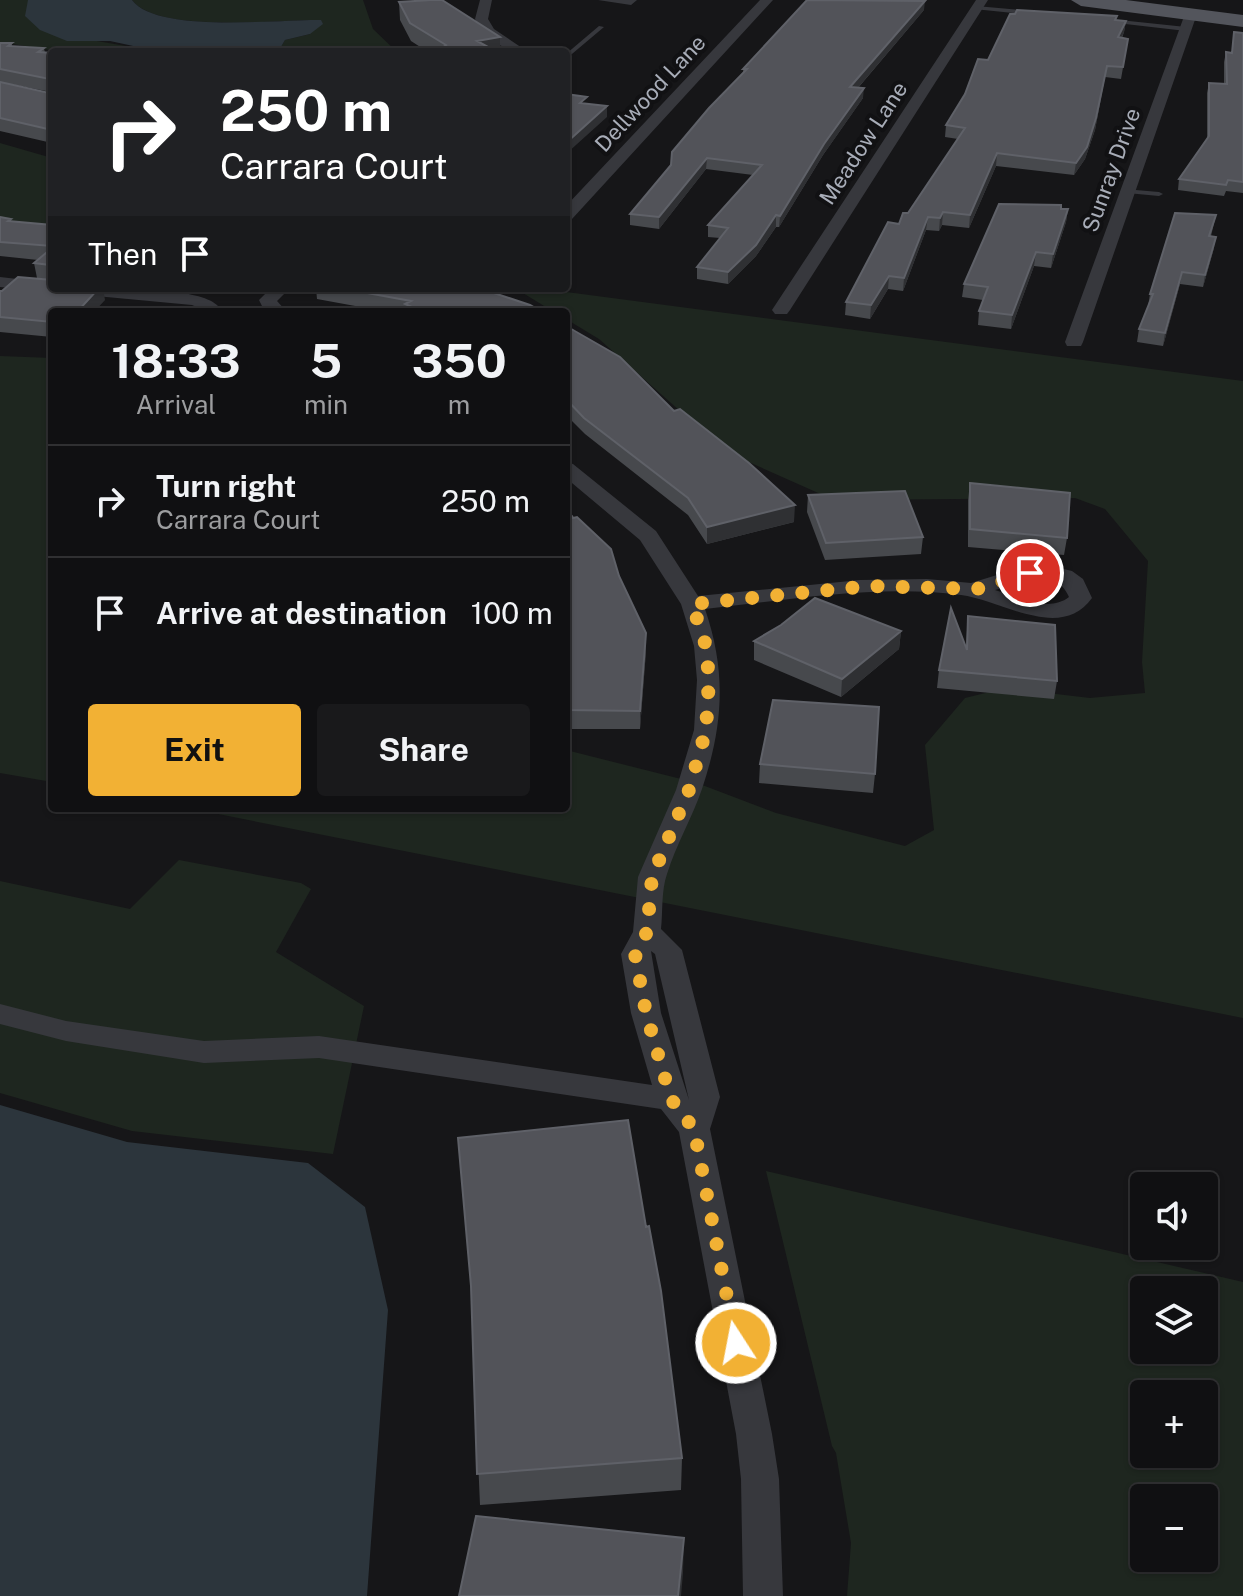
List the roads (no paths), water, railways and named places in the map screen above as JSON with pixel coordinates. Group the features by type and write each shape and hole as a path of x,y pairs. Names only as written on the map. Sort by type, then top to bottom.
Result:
{"main road":[{"path":"1081,0 1243,21"},
{"path":"1187,15 1243,9"}],"street":[{"path":"486,0 479,13 481,22 488,31 515,48"},
{"name":"Dellwood Lane","path":"570,212 767,0"},
{"name":"Meadow Lane","path":"781,310 979,4"},
{"name":"Sunray Drive","path":"1074,342 1187,15"},
{"path":"0,282 48,287"},
{"path":"90,292 196,300 208,308"},
{"path":"271,308 268,300 277,292"},
{"path":"136,297 147,301 150,308"},
{"path":"570,471 648,536 692,604 706,646 709,680 706,730 689,790 652,877 647,932 635,954 646,1013 671,1099 694,1129 754,1434 760,1479 763,1596"},
{"path":"692,604 869,586 977,589"},
{"path":"647,932 668,950 705,1097 694,1129"},
{"path":"0,1014 66,1031 204,1052 319,1047 671,1099"}],"lane":[{"path":"601,0 631,3 634,0"},
{"path":"979,4 1044,14"},
{"path":"1100,20 1187,15"},
{"path":"570,54 601,27"},
{"path":"1127,191 1159,194"}]}
